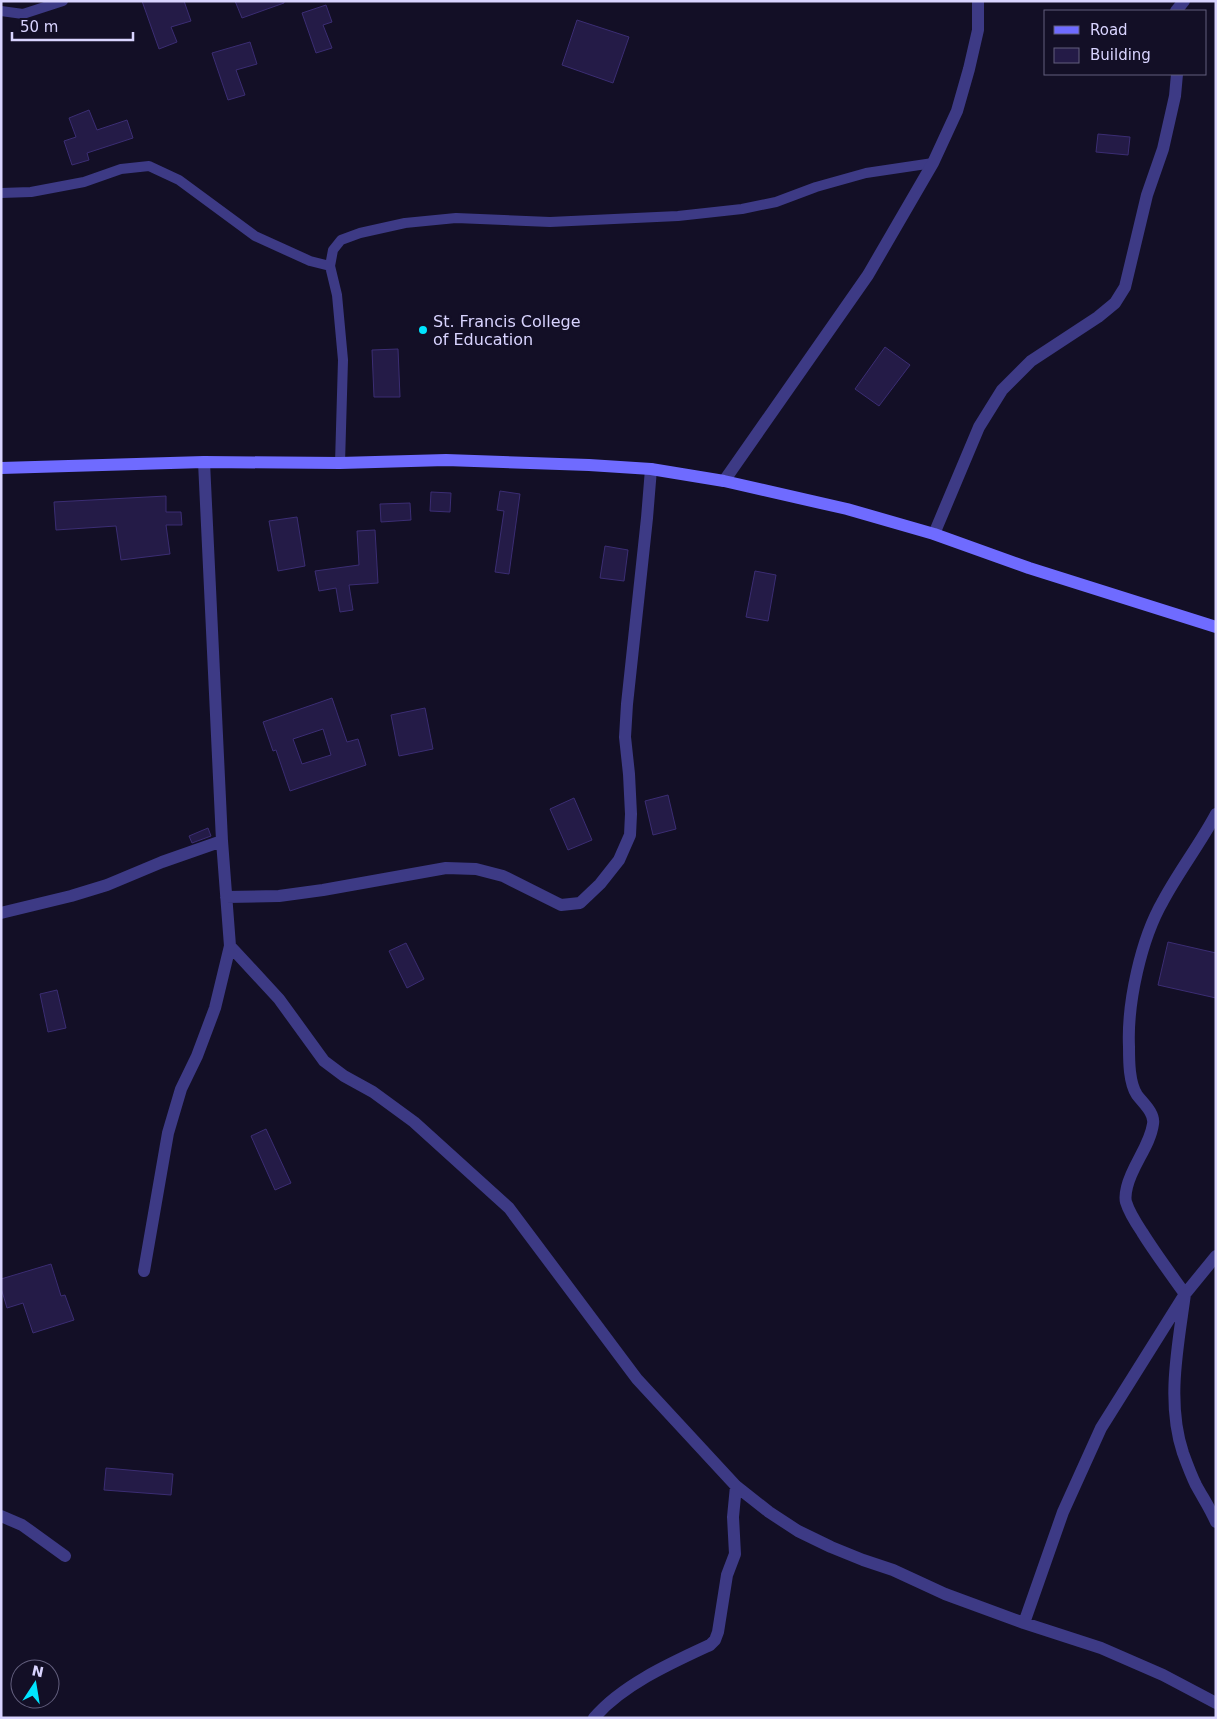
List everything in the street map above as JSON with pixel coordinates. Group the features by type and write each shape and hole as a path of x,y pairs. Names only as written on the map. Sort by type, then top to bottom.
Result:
{"main road":[{"path":"1,468 204,462 340,463 446,460 651,469 724,481 847,508 934,534 1029,568 1216,627"}],"street":[{"path":"724,481 868,276 933,163 957,111 969,69 978,30 978,1"},
{"path":"934,534 956,478 979,428 1002,390 1031,361 1115,304 1125,287 1148,195 1163,149 1175,96 1176,75"},
{"path":"144,1271 168,1133 181,1089 197,1056 215,1008 230,946 222,841 204,462"},
{"path":"226,897 278,896 446,868 476,869 504,876 561,905 580,903 600,884 619,860 630,835 630,782 625,737 651,469"},
{"path":"1216,814 1155,916 1144,948 1132,996 1129,1046 1131,1075 1136,1092 1152,1116 1153,1123 1148,1140 1129,1180 1126,1201 1133,1218 1152,1248 1185,1294 1176,1363 1175,1416 1182,1452 1216,1522"},
{"path":"1,913 72,896 107,885 162,862 222,841"},
{"path":"230,946 279,999 324,1061 414,1122 509,1208 637,1379 736,1486 769,1512 798,1531 831,1547 893,1570 945,1594 1024,1623 1101,1648 1163,1675 1216,1703"},
{"path":"1024,1623 1063,1512 1101,1428 1185,1294 1216,1256"},
{"path":"594,1718 600,1710 637,1682 710,1646 715,1640 721,1618 727,1575 735,1554 733,1517 736,1486"},
{"path":"1,1516 22,1525 65,1556"}],"lane":[{"path":"1,11 23,14 63,1"},
{"path":"340,463 344,360 337,294 330,266 333,250 341,240 360,233 405,223 456,218 550,222 678,216 742,209 776,202 816,187 866,173 933,163"},
{"path":"1,193 31,192 84,182 121,169 149,166 179,180 255,236 310,261 330,266"}],"building":[{"path":"142,1 184,1 191,21 171,27 177,42 159,49"},
{"path":"235,1 284,1 284,3 242,18"},
{"path":"326,5 332,22 323,25 332,48 316,53 302,13"},
{"path":"577,20 629,37 613,83 562,65"},
{"path":"250,42 257,64 236,70 245,95 228,100 212,53"},
{"path":"89,110 97,130 127,120 133,138 87,153 89,160 72,165 64,141 76,137 69,118"},
{"path":"1098,134 1130,137 1128,155 1096,152"},
{"path":"885,347 910,365 879,406 855,389"},
{"path":"398,349 400,397 374,397 372,350"},
{"path":"500,491 520,494 509,574 495,572 504,511 497,510"},
{"path":"431,492 451,493 450,512 430,511"},
{"path":"166,496 166,512 181,512 182,525 166,525 170,554 121,560 116,526 56,530 54,502"},
{"path":"410,503 411,520 381,522 380,504"},
{"path":"297,517 305,566 278,571 269,521"},
{"path":"375,530 378,583 349,585 353,610 340,612 336,588 319,591 315,571 359,565 357,531"},
{"path":"605,546 628,550 624,581 600,578"},
{"path":"755,571 776,575 768,621 746,617"},
{"path":"332,698 347,742 358,739 366,765 290,791 276,750 273,751 263,722","holes":["323,729 331,755 302,764 293,739"]},
{"path":"425,708 433,749 399,756 391,715"},
{"path":"668,795 676,829 653,835 645,801"},
{"path":"574,798 592,840 568,850 550,809"},
{"path":"208,828 211,836 192,843 189,836"},
{"path":"1168,942 1216,953 1216,998 1158,985"},
{"path":"406,943 424,979 407,988 389,951"},
{"path":"57,990 66,1028 48,1032 40,994"},
{"path":"266,1129 291,1183 275,1190 251,1136"},
{"path":"51,1264 61,1296 65,1295 74,1320 33,1333 23,1303 7,1308 1,1288 1,1279"},
{"path":"106,1468 173,1474 171,1495 104,1490"}],"place":[{"name":"St. Francis College of Education","path":"423,330"}]}
